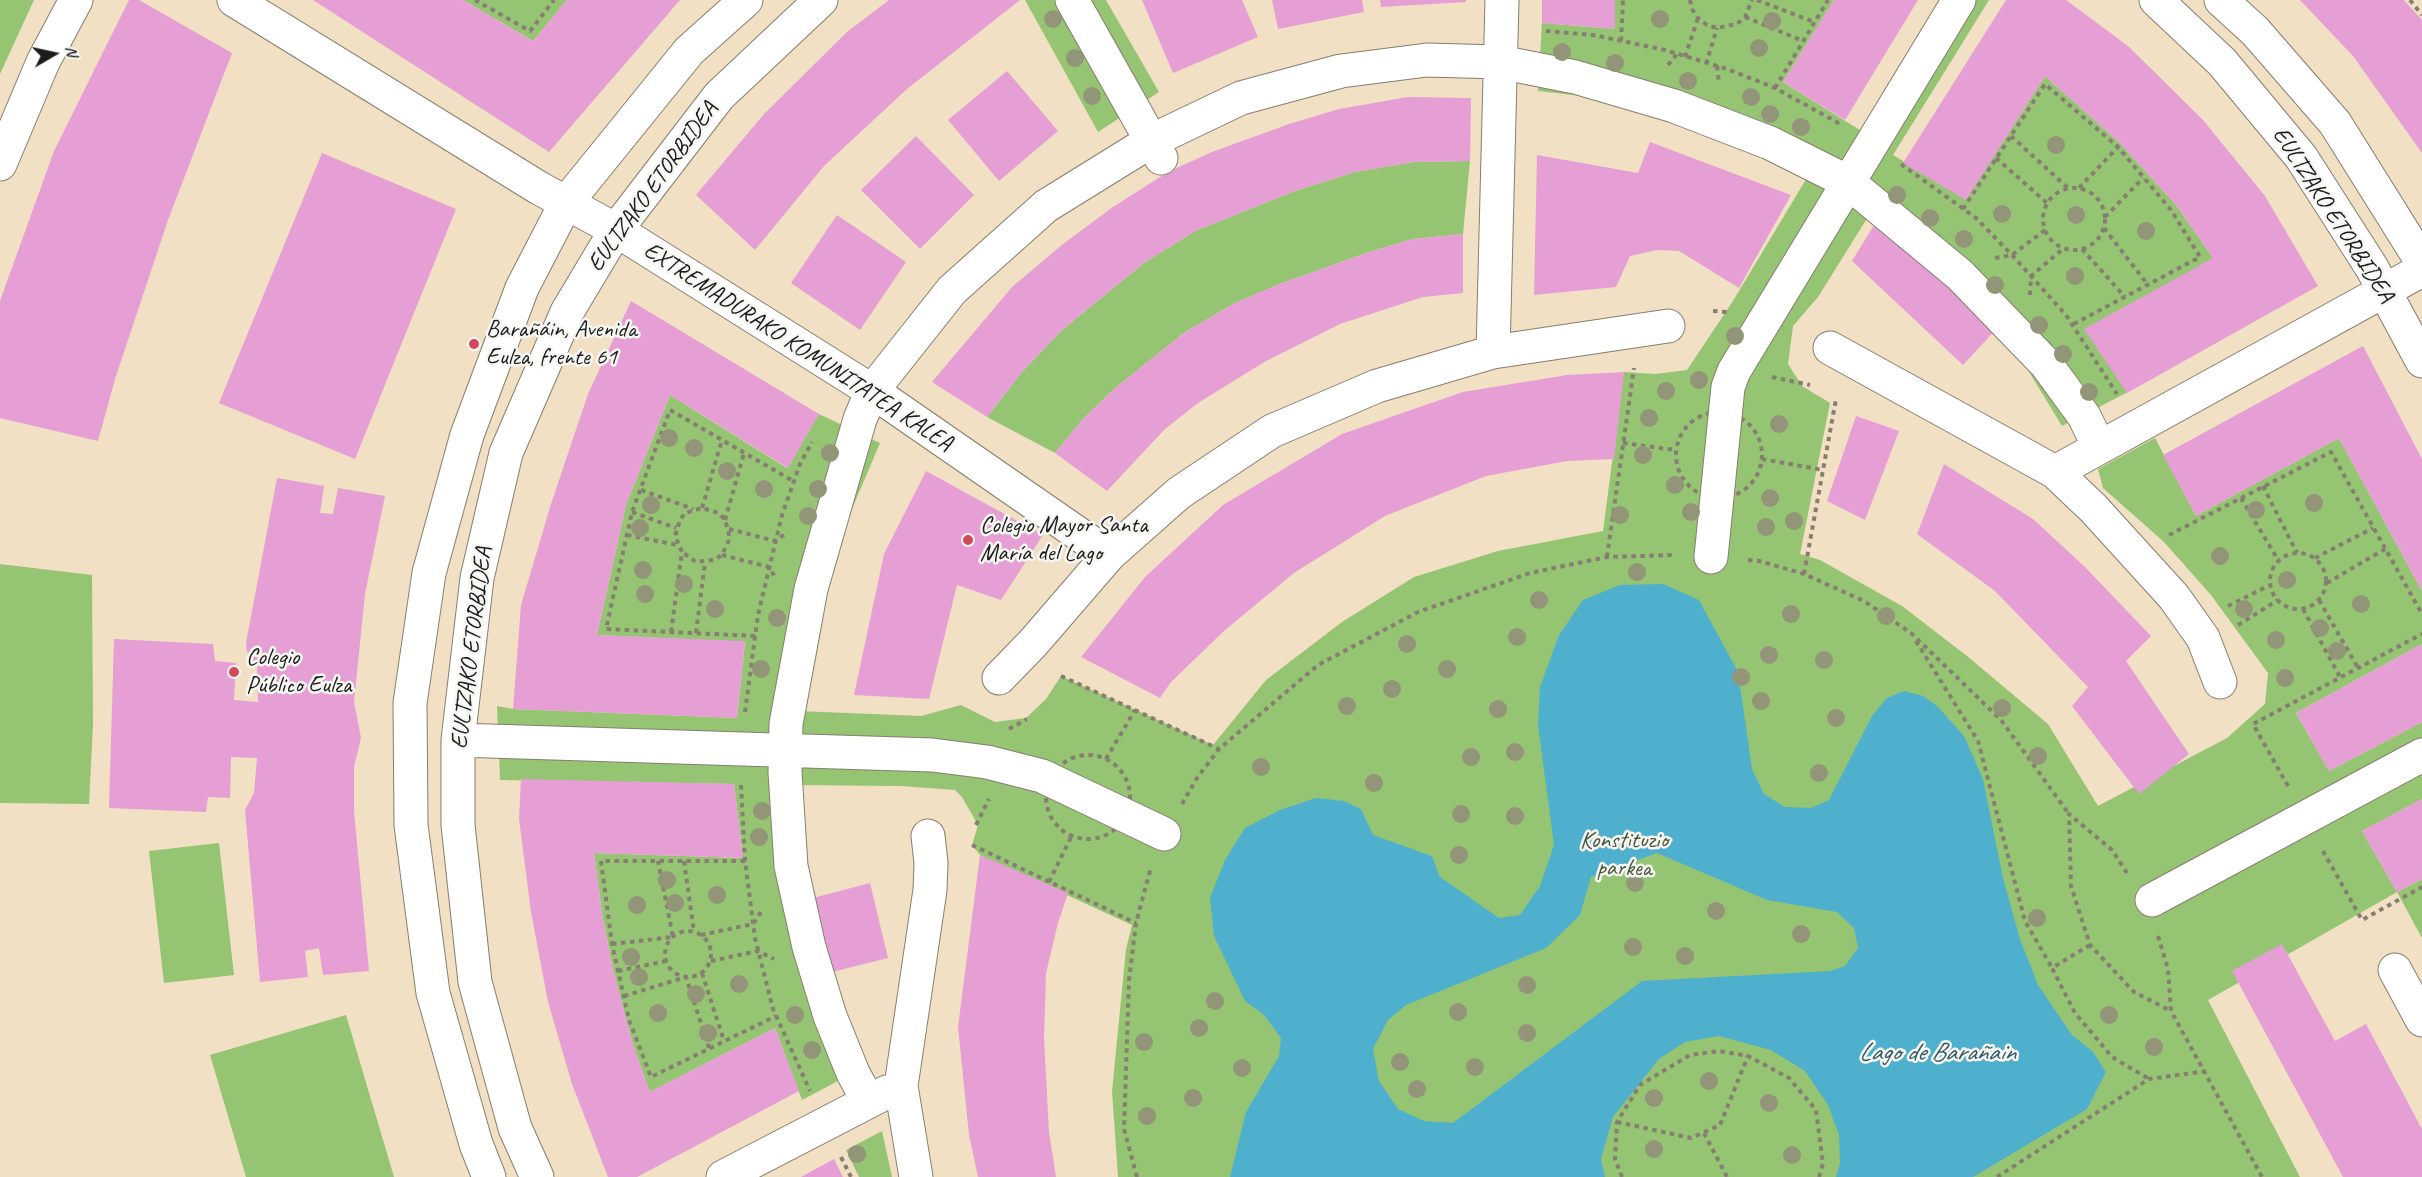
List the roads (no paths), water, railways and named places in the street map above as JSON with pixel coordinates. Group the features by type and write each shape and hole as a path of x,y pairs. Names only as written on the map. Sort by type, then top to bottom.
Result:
{"street":[{"path":"0,164 43,62 76,0"},
{"name":"EXTREMADURAKO KOMUNITATEA KALEA","path":"234,0 566,203 616,230 872,391 1109,555"},
{"name":"EULTZAKO ETORBIDEA","path":"489,1177 476,1144 433,993 411,825 410,703 429,573 467,435 522,288 566,203 689,51 746,0"},
{"name":"EULTZAKO ETORBIDEA","path":"537,1177 515,1128 475,982 458,825 458,740 477,578 506,453 567,312 616,230 719,96 821,0"},
{"path":"1072,0 1156,150"},
{"path":"1492,352 1502,0"},
{"path":"1711,557 1728,387 1747,350 1959,0"},
{"name":"EULTZAKO ETORBIDEA","path":"2156,0 2222,62 2301,157 2385,290 2422,361"},
{"name":"EULTZAKO ETORBIDEA","path":"2221,0 2255,31 2335,123 2422,262"},
{"path":"868,1101 853,1073 830,1016 809,947 791,866 787,824 786,751 786,724 811,589 860,419 872,391 952,290 1046,206 1156,150 1241,98 1341,71 1427,60 1500,62 1575,77 1674,106 1770,143 1848,182 1960,275 2046,364 2084,416 2099,447"},
{"path":"2055,472 2422,270"},
{"path":"999,678 1033,644 1109,555 1179,493 1272,431 1377,386 1492,352 1668,326"},
{"path":"1830,348 2055,472 2093,508 2174,597 2203,638 2220,682"},
{"path":"458,740 932,755 987,762 1042,776 1164,834"},
{"path":"2152,900 2422,754"},
{"path":"916,1177 901,1086 930,890 931,863 928,836"},
{"path":"2395,970 2422,1020"},
{"path":"723,1177 901,1086"}],"water":[{"name":"Lago de Barañain","path":"1663,584 1699,600 1738,672 1752,769 1764,794 1785,807 1811,808 1829,800 1872,716 1887,698 1904,691 1923,696 1937,706 1964,736 1983,779 2003,878 2020,939 2038,985 2072,1035 2093,1052 2106,1072 2087,1109 1973,1177 1836,1177 1840,1163 1839,1135 1828,1105 1805,1071 1771,1050 1719,1036 1685,1042 1659,1059 1613,1117 1601,1159 1605,1177 1230,1177 1246,1112 1279,1056 1281,1038 1264,1015 1245,1001 1214,936 1210,898 1225,860 1245,828 1280,810 1316,798 1344,801 1361,809 1373,835 1432,856 1440,877 1499,918 1520,915 1540,886 1554,845 1538,725 1540,687 1559,635 1583,600 1620,585","holes":["1657,853 1767,900 1837,912 1854,928 1858,948 1845,966 1830,971 1642,981 1453,1123 1424,1121 1398,1109 1379,1081 1373,1049 1388,1020 1406,1005 1546,948 1580,915 1591,877"]}],"place":[{"name":"Barañáin, Avenida Eulza, frente 61","path":"474,344"},
{"name":"Colegio Mayor Santa María del Lago","path":"968,540"},
{"name":"Colegio Público Eulza","path":"234,672"}],"park label":[{"name":"Konstituzio parkea","path":"1624,855"}]}
